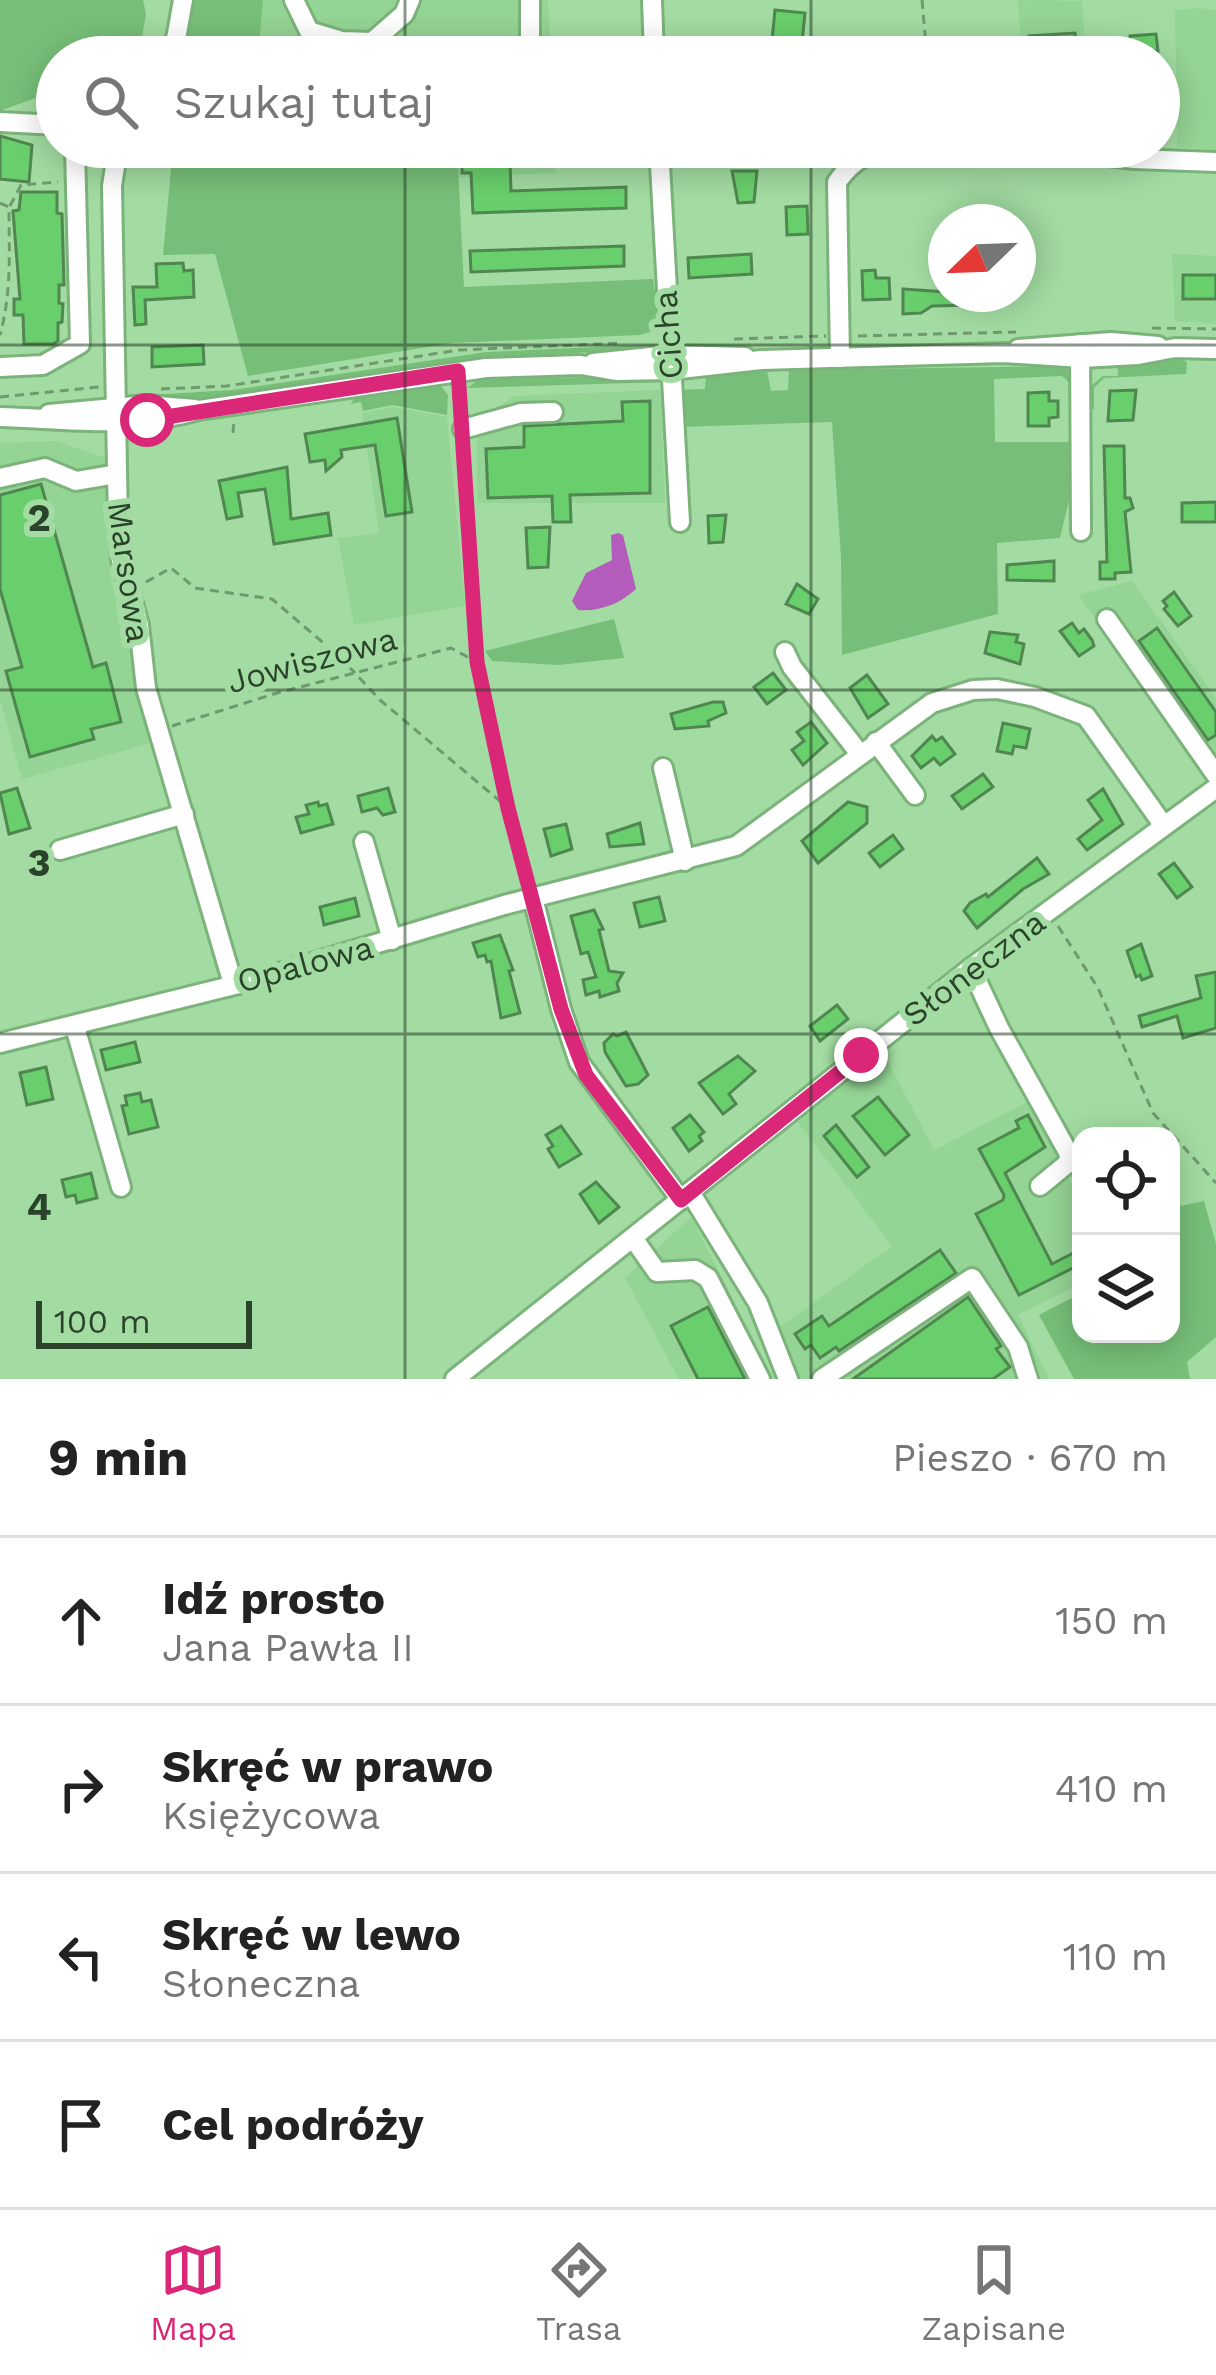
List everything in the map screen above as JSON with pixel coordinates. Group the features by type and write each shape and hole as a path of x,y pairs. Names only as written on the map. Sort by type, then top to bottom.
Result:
{"street":[{"path":"177,36 183,0"},
{"path":"294,0 309,31 326,36"},
{"path":"378,36 404,14 410,0"},
{"path":"530,0 530,36"},
{"path":"652,0 653,36"},
{"path":"0,122 36,124"},
{"path":"1180,161 1216,163"},
{"path":"0,367 43,365 80,344 75,168"},
{"name":"Marsowa","path":"115,168 119,542 146,688 232,984"},
{"name":"Cicha","path":"660,168 680,522"},
{"path":"840,358 837,182 847,168"},
{"path":"0,417 35,417 64,410 117,414 173,405 200,410 458,371 581,365 616,358 670,363 728,355 761,360 1004,353 1029,347 1081,351 1137,342 1216,349"},
{"path":"1081,351 1081,531"},
{"path":"463,429 521,413 553,412"},
{"path":"0,478 45,468 76,481 117,474"},
{"path":"1107,619 1216,775"},
{"path":"785,652 792,667 915,795"},
{"name":"Opalowa","path":"0,1043 75,1027 736,846 868,748 949,695 997,689 1054,701 1086,716 1164,826"},
{"path":"662,768 685,861"},
{"name":"Słoneczna","path":"455,1379 971,968 1216,788"},
{"path":"60,850 184,814"},
{"path":"364,842 392,940"},
{"path":"533,898 579,1063 686,1196 758,1303 788,1379"},
{"path":"971,968 998,1028 1070,1154 1068,1163 1040,1186"},
{"path":"75,1027 121,1187"},
{"path":"633,1238 657,1272 694,1270 708,1278 760,1379"},
{"path":"822,1379 972,1278 1018,1347 1028,1379"}],"path":[{"path":"922,0 925,36"},
{"path":"58,168 58,184"},
{"path":"0,335 11,293 9,207 21,185 69,184"},
{"path":"0,202 9,207"},
{"path":"0,272 8,274"},
{"path":"1187,327 1216,329"},
{"path":"724,339 819,337 833,332"},
{"path":"849,334 1004,332"},
{"path":"154,389 226,386 459,350 639,342"},
{"path":"458,371 477,662 533,898"},
{"path":"0,397 110,384"},
{"path":"130,590 172,568 195,588 272,599 380,700 508,808"},
{"name":"Jowiszowa","path":"159,731 451,648 477,662"},
{"path":"1048,911 1098,988 1153,1113 1216,1183"}],"shaded area":[{"path":"0,0 143,0 142,36 36,36 36,98 0,111"},
{"path":"189,0 263,0 260,36 185,36"},
{"path":"263,0 548,0 550,36 260,36"},
{"path":"1018,0 1082,1 1084,36 1021,36"},
{"path":"1175,10 1216,10 1216,150 1180,147 1180,36 1175,36"},
{"path":"171,168 458,168 464,287 653,279 661,329 639,335 453,343 248,376 215,254 163,255"},
{"path":"458,168 556,168 556,173 458,177"},
{"path":"1172,254 1216,256 1216,324 1175,321"},
{"path":"658,344 486,359 234,398 151,399 150,395 232,390 486,352"},
{"path":"1183,359 1186,374 1104,378 1094,388 1094,409 1089,409 1085,391 1103,376 1118,376 1117,364"},
{"path":"1062,366 1073,374 1073,386 1062,376 994,379 995,442 1073,442 1071,492 1060,538 997,543 998,614 842,655 832,422 680,427 676,390 705,389 706,376 767,371 771,391 788,390 789,370"},
{"path":"656,376 664,382 467,388 479,379"},
{"path":"440,385 448,395 447,415 392,405 363,411 361,402 351,404 355,397"},
{"path":"660,390 665,503 477,503 477,422 514,396"},
{"path":"393,407 447,417 465,606 354,625 338,538 379,533 362,413"},
{"path":"57,441 105,458 110,575 155,742 22,779 0,699 0,443"},
{"path":"611,535 623,535 636,589 609,606 578,610 572,601 586,573 612,560"},
{"path":"1132,581 1216,698 1216,774 1211,777 1078,595"},
{"path":"614,619 624,658 558,665 492,661 485,651"},
{"path":"883,1052 934,1150 1030,1101 1072,1183 1072,1288 1018,1315 1049,1379 800,1379 776,1330 892,1246 797,1121"},
{"path":"1204,1201 1216,1244 1216,1337 1187,1362 1190,1379 1074,1379 1039,1315 1072,1298 1072,1343 1180,1343 1180,1206"},
{"path":"691,1217 774,1379 679,1379 625,1278"}],"building":[{"path":"775,10 805,13 803,36 772,36"},
{"path":"0,136 32,145 29,182 0,179"},
{"path":"462,168 510,168 511,191 626,187 626,208 473,213 471,173 462,173"},
{"path":"732,171 757,171 754,202 738,203"},
{"path":"21,192 57,192 57,213 62,214 62,322 53,344 24,344 23,315 14,315 14,299 20,299 13,211 19,210"},
{"path":"807,206 808,234 787,235 786,207"},
{"path":"624,246 624,266 471,272 470,251"},
{"path":"751,254 752,274 689,278 688,258"},
{"path":"183,263 184,271 193,270 194,297 145,300 146,324 135,325 133,287 157,287 156,264"},
{"path":"875,270 876,278 889,278 890,299 863,300 862,271"},
{"path":"1183,275 1216,275 1216,299 1183,299"},
{"path":"903,289 928,291 928,309 903,314"},
{"path":"203,345 204,364 152,367 152,347"},
{"path":"1136,390 1133,420 1108,421 1110,391"},
{"path":"1049,392 1049,401 1058,401 1058,417 1049,418 1049,426 1028,426 1028,393"},
{"path":"650,401 650,493 570,495 571,522 553,522 552,496 488,498 486,449 524,447 524,426 623,421 622,402"},
{"path":"397,418 412,512 386,516 375,445 341,450 342,457 326,471 325,460 310,462 305,434"},
{"path":"1104,446 1124,446 1125,498 1130,498 1133,508 1125,512 1131,572 1115,573 1115,579 1100,579 1100,562 1107,562"},
{"path":"287,467 291,519 328,513 331,535 274,544 265,489 238,493 242,516 227,519 219,481"},
{"path":"41,484 93,667 106,663 121,722 91,729 94,739 30,757 6,671 22,667 0,589 0,495"},
{"path":"1216,502 1216,522 1182,522 1182,503"},
{"path":"726,515 723,542 709,543 708,516"},
{"path":"550,527 548,567 528,568 526,528"},
{"path":"1054,561 1054,581 1007,580 1007,565"},
{"path":"797,584 818,599 809,614 786,604"},
{"path":"1174,592 1191,616 1178,626 1163,601"},
{"path":"1072,623 1079,633 1084,629 1094,646 1079,656 1060,631"},
{"path":"1157,628 1216,712 1216,735 1208,740 1139,641"},
{"path":"990,632 1018,635 1016,642 1024,644 1020,664 985,653"},
{"path":"773,673 786,690 767,704 754,687"},
{"path":"867,675 888,704 868,718 850,688"},
{"path":"723,702 726,713 708,721 709,726 675,729 671,714"},
{"path":"811,722 827,743 803,765 792,750 804,741 797,732"},
{"path":"1003,723 1030,729 1026,748 1014,746 1012,754 997,751"},
{"path":"932,736 936,741 942,737 955,754 940,765 934,758 921,768 912,756"},
{"path":"983,774 993,787 962,809 952,796"},
{"path":"17,788 30,828 9,834 0,793"},
{"path":"388,788 395,812 383,815 377,808 362,812 358,796"},
{"path":"1103,789 1123,824 1087,850 1078,839 1102,820 1088,800"},
{"path":"318,802 319,806 327,804 333,824 301,833 296,817 309,814 306,805"},
{"path":"848,802 867,807 867,823 818,863 802,841"},
{"path":"640,823 644,844 610,847 607,834"},
{"path":"566,824 572,849 551,856 544,829"},
{"path":"893,835 903,849 880,867 869,853"},
{"path":"1037,858 1049,874 1023,889 977,928 964,911 970,903 988,897"},
{"path":"1174,863 1192,887 1177,898 1159,874"},
{"path":"659,897 665,921 640,927 634,903"},
{"path":"355,898 359,916 324,925 320,907"},
{"path":"594,910 603,929 599,930 609,971 623,973 617,983 619,991 600,997 599,991 586,995 583,980 596,977 588,952 581,954 571,916"},
{"path":"500,935 513,970 509,971 520,1013 501,1018 491,961 485,955 478,957 473,943"},
{"path":"1141,944 1152,976 1142,980 1136,977 1127,951"},
{"path":"1216,972 1216,1028 1183,1038 1177,1016 1142,1027 1139,1016 1201,998 1196,976"},
{"path":"837,1005 848,1019 820,1041 810,1026"},
{"path":"626,1032 648,1075 626,1086 604,1043 613,1034"},
{"path":"135,1042 140,1062 106,1070 101,1050"},
{"path":"738,1056 755,1071 729,1094 736,1104 723,1114 699,1083"},
{"path":"46,1067 53,1099 27,1105 20,1073"},
{"path":"140,1093 142,1102 151,1100 158,1127 129,1134 122,1106 127,1105 125,1096"},
{"path":"878,1097 909,1135 885,1155 853,1116"},
{"path":"690,1115 704,1132 699,1136 702,1141 689,1151 673,1128"},
{"path":"1028,1115 1045,1147 1005,1173 1052,1264 1072,1254 1072,1268 1019,1295 976,1214 1004,1195 979,1149 1019,1128 1016,1121"},
{"path":"836,1125 869,1167 857,1177 824,1136"},
{"path":"561,1126 581,1154 559,1167 546,1135"},
{"path":"91,1173 97,1198 77,1203 75,1195 66,1197 62,1180"},
{"path":"596,1182 619,1207 599,1223 580,1194"},
{"path":"940,1250 956,1273 839,1351 836,1347 820,1358 811,1345 805,1349 795,1334 822,1316 829,1326"},
{"path":"968,1297 1010,1367 993,1379 853,1379"},
{"path":"708,1307 745,1379 698,1379 671,1326"}],"route":[{"path":"147,420 458,371 477,662 508,808 561,1009 586,1075 681,1200 861,1055"}]}
